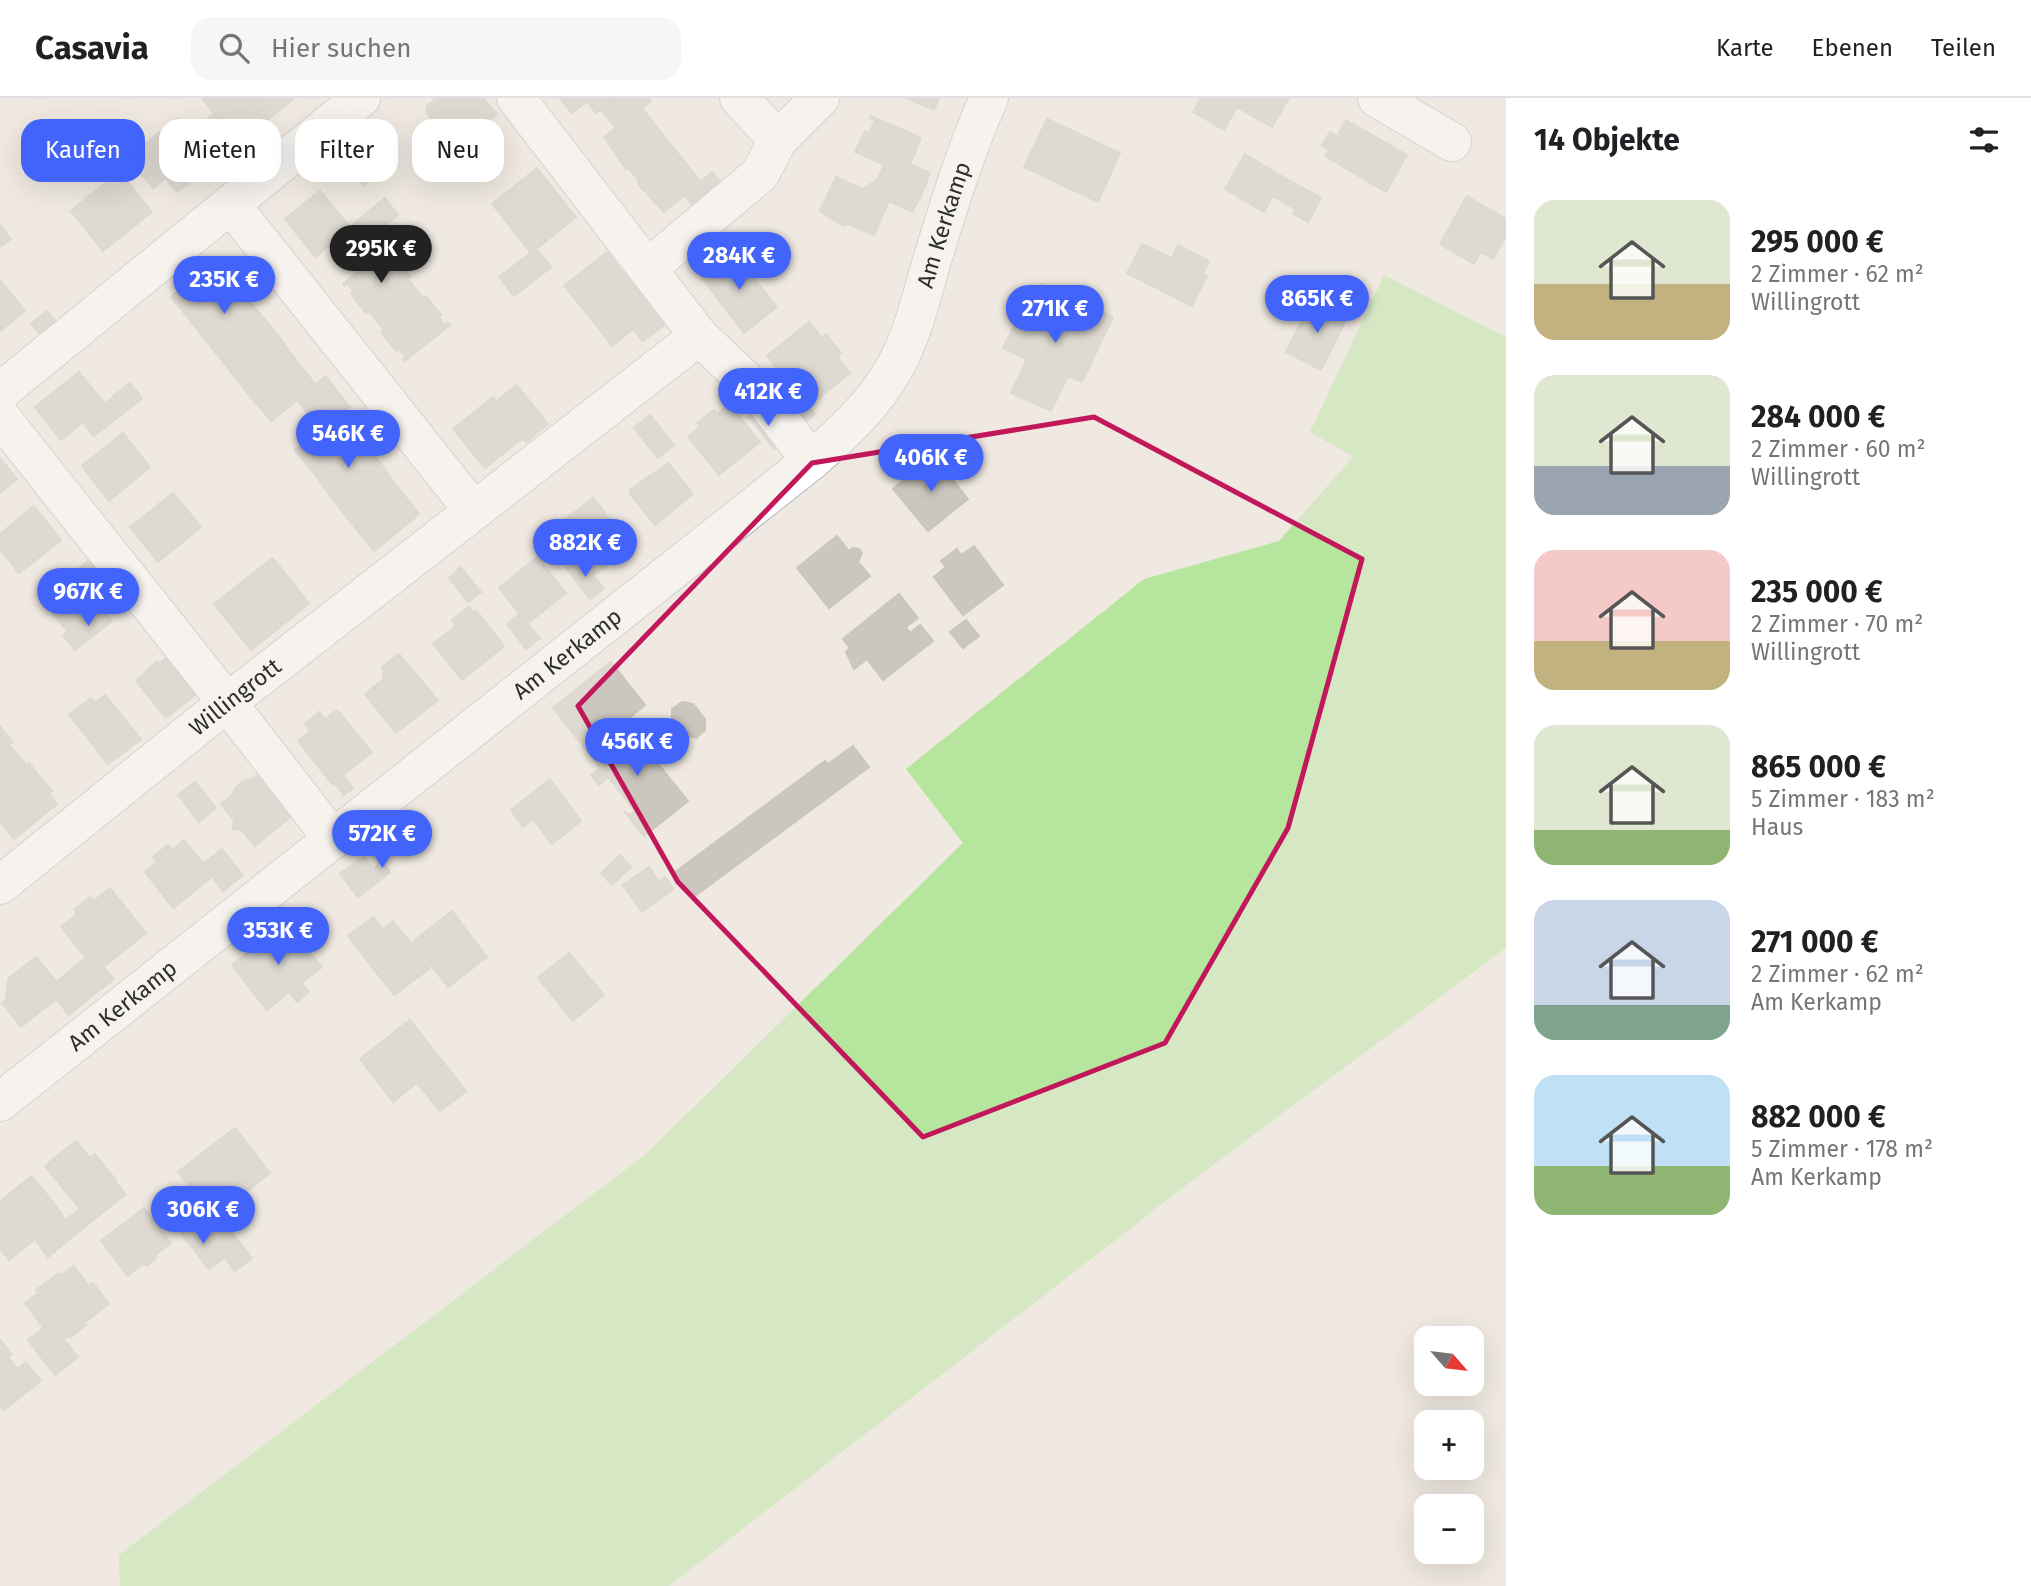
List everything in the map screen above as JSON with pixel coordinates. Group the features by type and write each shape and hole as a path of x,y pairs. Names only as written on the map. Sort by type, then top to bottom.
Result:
{"street":[{"path":"0,392 362,98"},
{"path":"516,98 699,336 761,395 811,461"},
{"path":"739,98 778,140"},
{"path":"648,268 760,174 778,140 820,98"},
{"name":"Am Kerkamp","path":"0,1102 811,461 852,425 877,395 896,365 910,333 961,166 989,98"},
{"path":"1377,98 1452,142"},
{"path":"231,205 473,510"},
{"name":"Willingrott","path":"0,885 228,702 699,336"},
{"path":"0,416 228,702 333,840"}],"highlighted area":[{"path":"1094,417 1362,559 1288,828 1165,1043 923,1137 678,882 578,706 812,463"}],"green space":[{"path":"1384,275 1506,337 1506,948 1202,1173 669,1586 120,1586 119,1555 647,1153 963,843 906,769 1144,579 1279,541 1353,457 1310,432"}],"building":[{"path":"202,98 247,98 264,119 219,119"},
{"path":"247,98 293,99 268,119 264,119"},
{"path":"436,98 483,98 497,114 491,119 432,119 427,113 427,106"},
{"path":"560,98 591,98 572,113"},
{"path":"591,98 616,98 596,113 587,101"},
{"path":"616,98 648,98 651,101 616,128 601,110"},
{"path":"907,98 939,98 934,110"},
{"path":"1201,98 1289,98 1272,127 1237,107 1224,130 1193,112"},
{"path":"641,107 671,145 634,175 628,167 626,169 604,137"},
{"path":"215,113 220,119 207,119"},
{"path":"871,116 921,138 906,174 855,152 865,131 869,134 875,120 870,118"},
{"path":"1047,119 1120,153 1098,202 1024,167"},
{"path":"1346,120 1407,155 1386,192 1325,156 1329,150 1322,145 1330,132 1337,136"},
{"path":"159,133 159,170 145,152 145,144"},
{"path":"671,145 701,182 664,212 638,184 640,182 634,175"},
{"path":"145,150 159,169 161,182 153,188 145,178"},
{"path":"1245,154 1283,177 1264,212 1225,189"},
{"path":"910,164 930,173 926,183 906,174"},
{"path":"884,165 926,183 920,198 878,179"},
{"path":"537,168 576,217 531,253 492,204"},
{"path":"712,172 726,190 698,212 685,196"},
{"path":"836,177 889,201 874,235 848,224 843,226 820,211"},
{"path":"1283,177 1321,198 1308,222 1293,213 1295,209 1273,196"},
{"path":"878,179 920,198 912,212 863,189"},
{"path":"107,182 127,182 152,212 103,251 71,211"},
{"path":"169,182 190,182 177,192"},
{"path":"320,191 351,228 315,257 285,219"},
{"path":"1467,196 1506,219 1506,236 1493,259 1481,252 1474,264 1440,244"},
{"path":"385,198 398,215 361,245 350,227"},
{"path":"0,225 11,239 0,247"},
{"path":"1142,244 1172,258 1178,245 1209,261 1203,274 1207,276 1192,306 1127,273"},
{"path":"387,248 389,250 386,252 393,260 395,258 411,277 408,279 416,289 376,320 369,311 366,313 351,294 354,291 347,283 344,286 343,284"},
{"path":"536,249 551,267 514,296 499,277"},
{"path":"607,252 635,287 593,321 564,286"},
{"path":"732,252 777,307 744,333 701,277"},
{"path":"216,261 237,286 192,323 171,297"},
{"path":"0,280 25,311 0,331"},
{"path":"1042,284 1113,317 1082,382 1068,376 1051,411 1011,393 1027,359 1003,348 1021,312 1028,315"},
{"path":"237,286 257,310 211,347 192,323"},
{"path":"635,287 655,311 612,346 593,321"},
{"path":"416,289 423,298 426,296 441,315 439,317 445,326 448,323 450,325 405,361 403,359 406,357 399,349 396,351 381,332 384,330 376,320"},
{"path":"1312,301 1347,318 1321,370 1286,352"},
{"path":"257,310 277,334 231,372 211,347"},
{"path":"47,311 57,323 41,335 31,324"},
{"path":"655,311 665,324 643,341 633,329"},
{"path":"809,322 822,338 826,334 841,353 837,356 850,373 808,407 767,356"},
{"path":"277,334 296,360 250,396 231,372"},
{"path":"296,360 316,385 271,421 250,396"},
{"path":"79,372 105,404 61,440 35,407"},
{"path":"326,376 338,392 310,416 297,400"},
{"path":"130,383 142,398 127,410 115,395"},
{"path":"789,384 815,414 799,426 774,395"},
{"path":"517,385 548,424 526,442 495,402"},
{"path":"338,392 350,407 322,429 310,414"},
{"path":"115,395 127,410 94,436 83,422"},
{"path":"493,397 524,437 485,468 453,429"},
{"path":"729,404 760,442 719,475 688,437 700,427 697,423 714,410 717,414"},
{"path":"763,406 788,438 774,449 749,417"},
{"path":"341,414 361,440 316,476 295,450"},
{"path":"650,415 674,445 658,458 634,428"},
{"path":"123,433 150,467 109,501 82,466"},
{"path":"361,440 381,464 334,501 316,476"},
{"path":"0,458 17,479 0,493"},
{"path":"937,460 968,499 928,531 893,489 922,465 930,466"},
{"path":"668,463 693,494 655,525 630,494 630,490"},
{"path":"381,464 399,489 354,526 334,501"},
{"path":"399,489 419,514 374,551 354,526"},
{"path":"173,493 201,527 158,562 130,527"},
{"path":"593,498 632,546 593,576 554,528"},
{"path":"34,506 61,540 19,573 0,549 0,534"},
{"path":"837,536 849,551 853,548 859,549 862,553 858,562 870,576 829,608 797,568"},
{"path":"974,546 1003,585 963,615 934,577 946,567 941,561 957,549 961,555"},
{"path":"537,557 566,593 527,624 499,588"},
{"path":"273,558 309,603 280,627 243,581"},
{"path":"578,558 604,588 590,599 566,568"},
{"path":"89,560 116,594 68,632 41,599"},
{"path":"461,567 481,592 468,602 449,578"},
{"path":"243,581 280,627 251,650 214,604"},
{"path":"899,594 918,618 906,627 910,633 920,625 933,641 883,680 867,659 854,669 846,652 850,648 843,639"},
{"path":"101,606 112,621 75,650 63,635"},
{"path":"469,607 473,612 476,610 504,646 462,680 433,644 456,626 452,620"},
{"path":"519,614 540,638 526,649 507,624"},
{"path":"966,620 979,636 963,648 950,632"},
{"path":"399,654 438,700 396,733 365,694 384,679 382,667"},
{"path":"169,656 199,692 166,718 136,681 156,662 160,663"},
{"path":"611,662 645,705 587,751 553,708"},
{"path":"105,695 141,739 108,764 69,715 91,698 95,703"},
{"path":"682,702 693,704 705,719 705,730 696,738 684,735 672,721 672,709"},
{"path":"337,710 372,752 332,784 298,741 310,731 305,724 319,712 325,719"},
{"path":"624,722 688,801 644,836 624,811 629,815 635,811 608,777 599,785 591,775 601,768 587,751"},
{"path":"1,728 13,742 9,745 18,755 0,769"},
{"path":"853,746 869,767 692,898 674,873 825,761 828,764"},
{"path":"18,755 26,765 29,763 40,777 0,809 0,769"},
{"path":"262,771 295,813 255,846 242,830 233,829 234,820 221,804 231,796 236,787 246,780 252,780"},
{"path":"343,775 353,788 344,795 334,783"},
{"path":"40,777 52,791 49,793 57,804 14,839 0,822 0,809"},
{"path":"550,779 581,821 552,844 533,819 523,827 511,810"},
{"path":"195,782 216,808 199,822 178,795"},
{"path":"184,840 213,876 173,908 145,872 157,862 153,857 168,845 172,850"},
{"path":"222,849 243,875 223,891 203,864"},
{"path":"620,855 631,867 612,885 601,873"},
{"path":"364,856 381,879 358,897 340,874"},
{"path":"382,862 390,872 381,879 373,869"},
{"path":"649,867 659,882 665,877 674,889 642,912 623,885"},
{"path":"110,888 146,933 97,972 61,927 77,914 74,910 90,897 94,901"},
{"path":"452,911 487,957 448,987 413,942"},
{"path":"373,917 383,929 393,921 413,946 377,973 348,936"},
{"path":"286,922 322,967 301,983 309,992 297,1002 289,992 267,1010 232,965"},
{"path":"413,946 430,968 394,995 377,973"},
{"path":"569,953 604,995 573,1021 538,978"},
{"path":"36,957 65,992 21,1027 2,1003 6,1000 8,979"},
{"path":"85,958 97,972 104,967 106,970 98,978 105,986 93,995 72,969"},
{"path":"72,969 93,995 69,1015 56,999 65,992 56,982"},
{"path":"106,970 114,979 105,986 98,978"},
{"path":"410,1020 443,1062 393,1102 360,1059"},
{"path":"443,1062 466,1091 440,1111 417,1083"},
{"path":"235,1128 270,1173 214,1217 178,1172"},
{"path":"76,1141 90,1158 95,1154 116,1180 80,1209 45,1166"},
{"path":"32,1176 61,1213 49,1224 19,1186"},
{"path":"115,1181 126,1194 76,1234 66,1220"},
{"path":"19,1186 51,1226 9,1260 0,1249 0,1202"},
{"path":"144,1208 171,1243 156,1254 155,1259 148,1265 142,1264 128,1276 101,1241"},
{"path":"61,1214 76,1234 48,1257 35,1239"},
{"path":"223,1221 252,1258 235,1271 206,1234"},
{"path":"198,1222 224,1258 209,1269 182,1234"},
{"path":"74,1266 89,1286 93,1283 109,1304 84,1323 86,1325 70,1338 68,1336 56,1345 25,1303 38,1293 36,1290"},
{"path":"44,1328 56,1345 64,1339 78,1357 55,1375 28,1340"},
{"path":"0,1340 12,1354 8,1357 21,1373 0,1389"},
{"path":"26,1362 41,1381 4,1410 0,1405 0,1389 21,1373 18,1369"}]}
